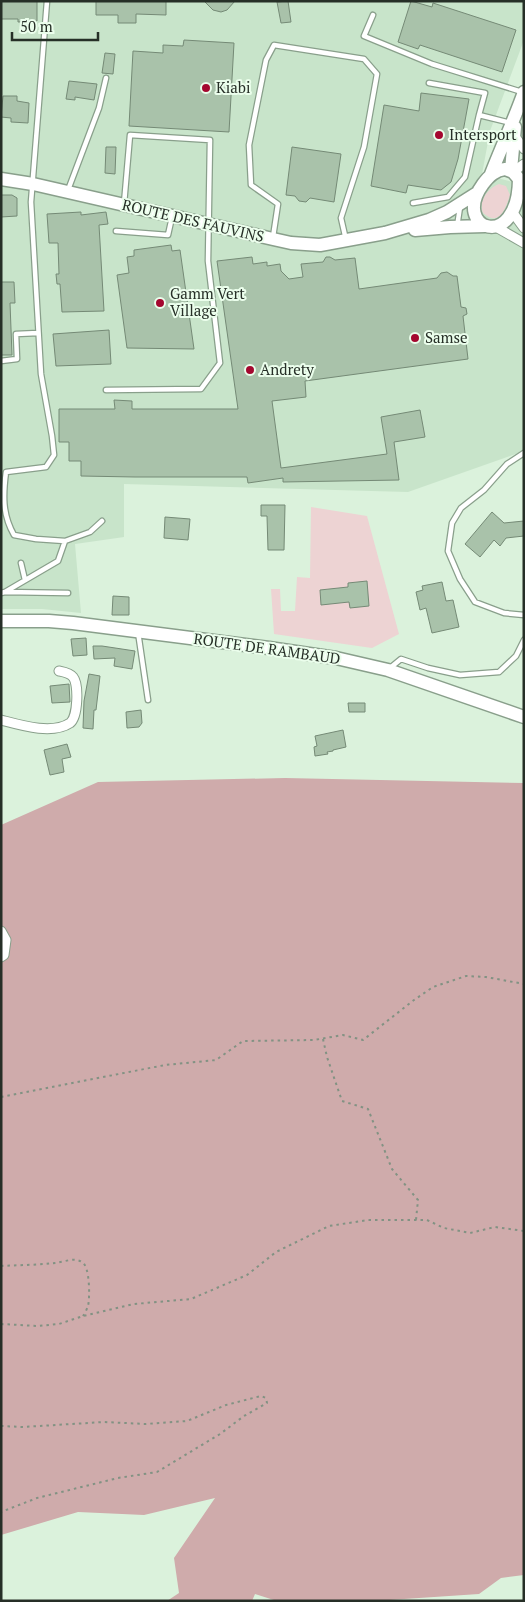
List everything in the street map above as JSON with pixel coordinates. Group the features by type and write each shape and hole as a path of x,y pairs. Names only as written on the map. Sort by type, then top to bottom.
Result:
{"street":[{"path":"524,92 514,125 491,174 478,193 473,209 477,219 524,243"},
{"path":"514,125 524,149"},
{"path":"490,226 504,223 513,213 521,185 516,169 514,125"},
{"path":"491,174 496,170 516,169"},
{"name":"ROUTE DES FAUVINS","path":"1,178 291,243 320,245 385,233 429,220 478,193"},
{"path":"513,213 524,228"},
{"name":"ROUTE DES FAUVINS","path":"385,233 490,226"},
{"name":"ROUTE DE RAMBAUD","path":"1,621 49,621 302,652 336,658 388,670 524,717"},
{"path":"1,720 35,728 58,728 70,723 74,719 76,712 76,682 73,677 59,671"},
{"path":"1,931 6,940 4,955 1,957"}],"lane":[{"path":"47,1 31,202 41,374 54,455 46,467 6,472 3,498 9,526 14,535 65,541 90,532 102,521"},
{"path":"372,15 364,36 432,64 524,92"},
{"path":"272,239 278,204 251,185 249,144 266,60 274,45 364,58 377,74 364,147 341,218 347,241"},
{"path":"67,193 99,108 106,78"},
{"path":"413,203 448,197 465,177 485,93 429,83"},
{"path":"479,115 514,125"},
{"path":"106,390 201,390 220,363 208,261 210,140 130,134 124,205"},
{"path":"457,227 461,203"},
{"path":"116,231 168,235 172,216"},
{"path":"1,361 17,359 16,334 38,333"},
{"path":"524,453 507,464 484,490 461,508 452,523 448,551 460,579 475,602 504,613 524,615"},
{"path":"3,592 58,561 65,541"},
{"path":"21,563 25,580"},
{"path":"3,592 68,593"},
{"path":"138,631 148,700"},
{"path":"388,670 401,659 428,668 460,675 499,672 516,656 524,640"}],"path":[{"path":"1,1097 165,1065 216,1060 243,1042 323,1039 343,1035 363,1040 432,987 466,976 486,977 524,984"},
{"path":"323,1039 342,1101 368,1109 392,1169 418,1200 416,1220"},
{"path":"1,1324 38,1326 59,1324 83,1316 134,1304 191,1299 246,1275 276,1252 328,1226 368,1220 427,1220 444,1228 470,1233 495,1228 524,1230"},
{"path":"1,1266 75,1260 82,1262 85,1264 89,1280 88,1306 83,1316"},
{"path":"1,1426 23,1427 104,1422 145,1424 187,1421 226,1406 261,1396 266,1398 267,1403 157,1472 118,1478 37,1498 1,1512"}],"shaded area":[{"path":"1,1 524,1 524,40 490,131 482,174 524,185 524,451 408,492 124,484 124,537 75,544 81,613 42,609 1,609"},
{"path":"499,184 506,186 510,195 501,214 494,218 489,217 483,213 483,200 488,192"},
{"path":"311,507 367,516 399,634 372,648 274,634 271,589 280,589 281,611 295,611 297,577 310,578"},
{"path":"285,778 524,783 524,1575 501,1578 479,1594 374,1601 277,1601 255,1594 252,1601 167,1601 179,1593 174,1558 215,1498 144,1515 78,1512 1,1535 1,825 98,782"}],"building":[{"path":"1,1 37,1 37,21 18,22 18,19 1,19"},
{"path":"96,1 166,1 166,15 136,14 136,23 118,23 118,15 96,15"},
{"path":"204,1 235,1 227,10 221,12 213,10"},
{"path":"288,1 291,22 281,23 277,2"},
{"path":"411,1 432,7 433,3 516,30 502,72 420,45 418,49 398,42"},
{"path":"184,40 234,43 229,132 129,126 133,51 163,53 163,45 183,46"},
{"path":"105,53 115,54 113,74 102,73"},
{"path":"69,81 97,84 94,100 75,97 75,100 66,99"},
{"path":"421,93 469,99 458,159 451,182 441,190 408,185 406,193 371,186 384,105 419,111"},
{"path":"3,96 17,96 17,101 29,103 28,123 11,122 11,118 1,117"},
{"path":"106,147 116,147 115,174 105,173"},
{"path":"292,147 341,154 334,202 310,198 306,202 299,201 295,196 286,195"},
{"path":"1,195 12,195 17,198 17,216 1,217"},
{"path":"81,212 81,215 106,212 108,224 99,225 104,311 62,312 60,284 57,284 56,274 59,274 58,243 49,243 47,214"},
{"name":"Gamm Vert Village","path":"171,245 172,251 180,250 194,349 127,348 117,275 129,273 127,257 134,256 134,250"},
{"path":"252,257 253,264 267,262 267,266 280,264 281,271 289,279 303,277 301,264 323,262 326,257 335,260 355,258 359,289 437,278 441,273 447,272 457,276 461,307 466,308 467,314 463,316 468,359 305,381 306,397 272,401 281,468 387,454 381,417 420,410 425,437 394,442 399,480 283,482 283,478 248,483 247,477 81,476 81,461 69,461 69,442 59,442 59,409 115,409 114,400 132,401 132,409 238,409 217,261"},
{"path":"1,282 14,282 15,303 10,303 12,355 1,355"},
{"path":"109,330 111,364 56,366 53,334"},
{"path":"261,505 285,505 284,550 268,550 267,516 261,516"},
{"path":"492,512 504,523 524,521 524,536 506,538 500,546 494,540 480,557 465,544"},
{"path":"165,517 190,519 188,540 164,538"},
{"path":"367,581 369,606 350,608 349,602 321,605 320,590 348,587 348,583"},
{"path":"442,582 446,601 453,600 459,627 432,633 426,608 420,610 416,592 423,590 422,586"},
{"path":"113,596 129,597 129,615 112,615"},
{"path":"86,638 87,655 73,656 71,639"},
{"path":"93,646 135,651 132,669 114,666 115,658 94,659"},
{"path":"89,674 100,676 93,729 83,728 84,701"},
{"path":"69,684 70,702 52,703 50,686"},
{"path":"348,703 365,703 365,712 349,712"},
{"path":"141,710 142,723 139,727 127,728 126,712"},
{"path":"343,730 346,747 327,752 328,754 315,756 314,747 317,746 315,736"},
{"path":"67,744 71,757 62,759 64,772 50,775 44,750"}],"place":[{"name":"Kiabi","path":"206,88"},
{"name":"Intersport","path":"439,135"},
{"name":"Gamm Vert Village","path":"160,303"},
{"name":"Samse","path":"415,338"},
{"name":"Andrety","path":"250,370"}]}
